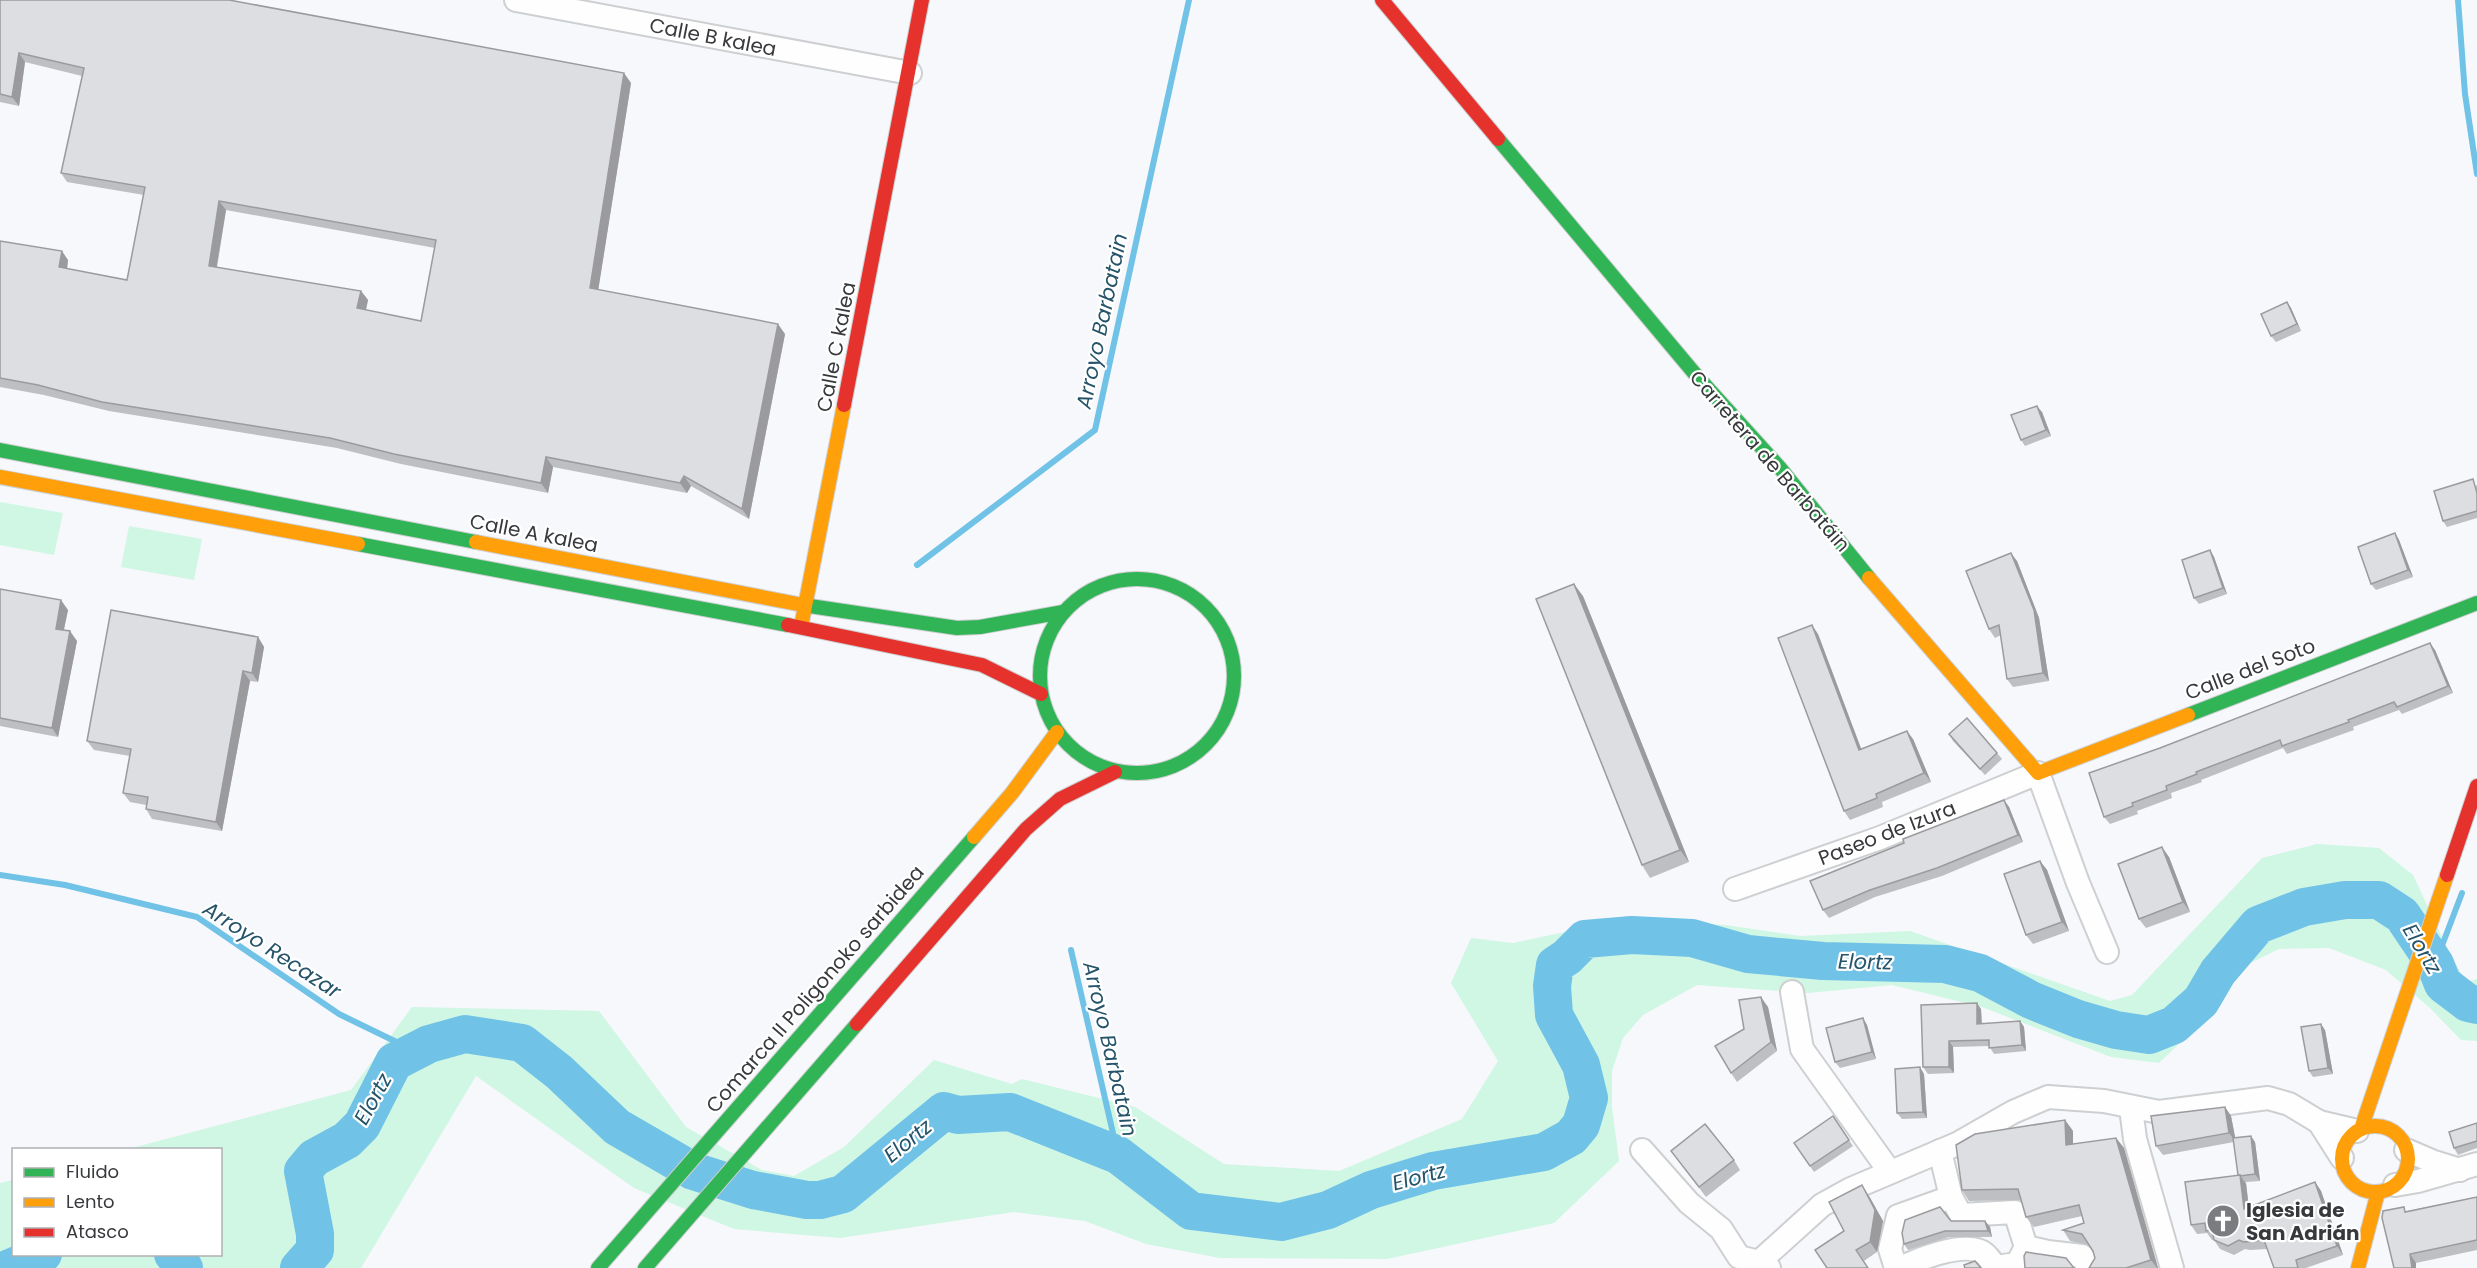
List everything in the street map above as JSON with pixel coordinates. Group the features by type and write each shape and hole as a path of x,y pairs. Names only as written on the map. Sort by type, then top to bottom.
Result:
{"street":[{"name":"Calle B kalea","path":"516,0 909,73"},
{"name":"Calle C kalea","path":"801,628 922,0"},
{"name":"Carretera de Barbatáin","path":"1382,0 1695,374 1780,468 1894,609 2038,773 2078,883 2107,952"},
{"name":"Calle A kalea","path":"0,450 804,605 957,628 980,627 1063,612"},
{"path":"0,477 903,646 982,665 1041,694"},
{"path":"1148,578 1179,587 1205,605 1224,631 1233,661 1233,692 1223,723 1203,748 1178,765 1147,774 1115,772 1093,763 1073,750 1057,732 1047,714 1041,694 1040,664 1047,636 1063,612 1087,591 1116,580 1148,578"},
{"name":"Calle del Soto","path":"2038,773 2477,603"},
{"name":"Comarca II Poligonoko sarbidea","path":"598,1268 1012,793 1057,732"},
{"path":"645,1268 1026,829 1059,799 1115,772"},
{"name":"Paseo de Izura","path":"1735,889 1880,838 2038,773"},
{"path":"2355,1202 2351,1182 2343,1167 2342,1158 2346,1143 2359,1130 2382,1072 2399,1012 2477,786"},
{"path":"1792,992 1802,1050 1890,1172"},
{"path":"2382,1072 2384,1100"},
{"path":"1642,1150 1689,1203 1721,1229 1739,1257 1764,1265 1822,1205 1851,1189 1958,1144 2013,1112 2048,1096 2104,1101 2159,1113 2268,1098 2289,1104 2319,1122 2359,1130 2376,1126 2391,1130 2401,1138 2406,1150 2406,1170 2386,1189 2362,1248 2358,1268"},
{"path":"2131,1108 2135,1139 2172,1268"},
{"path":"2387,1115 2391,1130"},
{"path":"2319,1122 2342,1158"},
{"path":"2406,1150 2434,1162 2468,1167"},
{"path":"1901,1268 1918,1259 1966,1248 1982,1251 1996,1268 2016,1264 2026,1247 2015,1212 1961,1215 1951,1197 1940,1151"},
{"path":"2351,1182 2367,1191 2386,1189 2468,1167"},
{"path":"1896,1268 1890,1249 1898,1216 1951,1197"},
{"path":"2358,1220 2362,1248"},
{"path":"2026,1247 2082,1256 2089,1268"}],"green space":[{"path":"0,502 63,513 54,555 0,545"},
{"path":"129,526 202,539 194,580 121,567"},
{"path":"2317,844 2379,848 2413,875 2446,946 2466,982 2477,979 2477,1041 2461,1040 2430,1008 2386,970 2329,948 2279,949 2246,965 2210,1014 2159,1063 2111,1057 1982,1007 1892,985 1808,993 1697,985 1643,1015 1623,1038 1612,1071 1612,1107 1619,1161 1554,1223 1387,1259 1220,1258 1146,1244 1085,1221 1014,1212 840,1238 734,1229 634,1188 476,1076 361,1268 0,1268 0,1183 12,1180 12,1256 222,1256 222,1148 132,1148 351,1090 412,1007 599,1011 686,1127 762,1170 794,1176 844,1147 934,1060 1012,1084 1022,1079 1135,1107 1224,1164 1339,1171 1462,1119 1498,1061 1451,983 1471,938 1513,943 1616,921 1725,925 1800,936 1910,931 2110,1001 2132,995 2262,858"}],"building":[{"path":"0,0 229,0 624,73 590,288 778,324 742,509 684,476 680,483 546,457 541,483 394,454 330,438 102,402 38,385 0,378 0,241 62,251 59,267 127,280 145,187 61,173 84,68 19,53 12,97 0,94","holes":["219,201 436,240 421,321 357,308 361,291 209,266"]},
{"path":"2287,302 2297,324 2271,336 2261,314"},
{"path":"2037,406 2046,430 2021,440 2011,415"},
{"path":"2473,479 2477,493 2477,511 2443,521 2434,491"},
{"path":"2395,533 2408,570 2371,584 2358,547"},
{"path":"2210,550 2223,588 2194,598 2182,560"},
{"path":"2011,553 2034,610 2043,673 2007,679 1999,625 1989,629 1966,571"},
{"path":"1574,584 1680,850 1642,865 1536,599"},
{"path":"0,589 61,600 56,629 70,631 52,728 0,718"},
{"path":"111,610 258,637 252,673 243,671 216,822 146,809 148,797 123,793 131,749 87,741"},
{"path":"1812,625 1859,750 1907,731 1924,773 1876,794 1877,798 1844,811 1778,638"},
{"path":"2430,643 2448,686 2397,707 2394,702 2348,720 2349,722 2282,746 2280,740 2196,772 2197,774 2166,786 2167,790 2132,803 2133,806 2104,817 2089,773 2160,748"},
{"path":"1967,718 1997,753 1980,769 1949,734"},
{"path":"2004,800 2018,835 1823,910 1810,881 1904,843 1903,839"},
{"path":"2162,847 2183,902 2139,919 2118,864"},
{"path":"2040,861 2062,922 2026,935 2004,874"},
{"path":"1761,997 1771,1042 1731,1073 1715,1046 1744,1029 1739,1000"},
{"path":"1977,1003 1977,1024 2020,1021 2022,1045 1989,1048 1989,1040 1949,1041 1949,1067 1923,1067 1921,1005"},
{"path":"1863,1018 1872,1052 1835,1062 1826,1028"},
{"path":"2321,1024 2328,1068 2309,1071 2301,1027"},
{"path":"1920,1067 1923,1112 1897,1113 1895,1069"},
{"path":"2225,1107 2229,1133 2156,1146 2151,1116"},
{"path":"1833,1116 1849,1140 1810,1166 1794,1143"},
{"path":"2065,1120 2066,1145 2116,1138 2151,1260 2126,1268 2089,1268 2095,1258 2082,1234 2063,1230 2084,1223 2079,1205 2026,1217 2018,1189 1962,1190 1956,1145 1975,1134"},
{"path":"2477,1123 2477,1141 2454,1148 2449,1132"},
{"path":"1705,1124 1734,1160 1699,1187 1671,1151"},
{"path":"2251,1136 2255,1174 2240,1176 2233,1138"},
{"path":"2240,1175 2244,1209 2315,1182 2337,1246 2296,1260 2298,1268 2274,1268 2264,1240 2244,1242 2239,1240 2228,1246 2214,1240 2212,1230 2206,1231 2205,1223 2191,1225 2185,1182"},
{"path":"1862,1185 1875,1210 1870,1242 1856,1250 1868,1268 1827,1268 1815,1250 1844,1231 1829,1202"},
{"path":"2477,1197 2477,1240 2410,1254 2412,1268 2394,1268 2382,1218 2383,1211 2404,1207 2405,1212"},
{"path":"1940,1207 1951,1221 1985,1221 1988,1231 1945,1231 1904,1244 1902,1233 1905,1220"},
{"path":"2026,1252 2066,1258 2074,1268 2025,1268"},
{"path":"1975,1261 1981,1268 1965,1268 1964,1265"}],"waterway":[{"name":"Arroyo Barbatain","path":"917,565 1095,430 1189,0"},
{"path":"2458,0 2465,94 2477,174"},
{"name":"Arroyo Recazar","path":"0,875 65,885 197,917 339,1014 413,1050"},
{"path":"2435,964 2462,893"},
{"name":"Elortz","path":"299,1268 315,1250 315,1234 303,1171 314,1158 347,1140 362,1125 394,1062 429,1044 465,1034 522,1043 559,1072 617,1127 693,1171 753,1190 807,1200 820,1200 843,1194 944,1111 958,1115 1010,1112 1118,1155 1191,1211 1281,1222 1328,1210 1371,1190 1433,1171 1544,1152 1571,1137 1581,1125 1589,1098 1581,1065 1554,1015 1552,986 1555,965 1567,957 1585,939 1632,935 1692,938 1748,954 1823,961 1945,964 1980,973 2031,1000 2078,1019 2116,1030 2149,1035 2174,1025 2201,1001 2218,972 2258,925 2304,907 2345,900 2379,900 2402,915 2435,964 2443,984 2468,1003 2477,1005"},
{"name":"Arroyo Barbatain","path":"1071,950 1118,1155"},
{"name":"Elortz","path":"10,1268 38,1256"},
{"name":"Elortz","path":"175,1256 184,1268"}],"traffic: fast":[{"path":"1498,139 1695,374 1780,468 1869,578"},
{"path":"0,450 476,542"},
{"path":"358,544 788,625"},
{"path":"1127,579 1147,579 1183,590 1206,607 1218,622 1227,639 1234,666 1234,676 1234,686 1227,713 1218,730 1206,745 1191,757 1174,766 1147,773 1127,773 1091,762 1062,738 1051,722 1044,704 1040,686 1040,666 1051,630 1075,601 1091,590 1109,583 1127,579"},
{"path":"2188,715 2477,603"},
{"path":"803,605 957,628 980,627 1063,612"},
{"path":"598,1268 974,837"},
{"path":"645,1268 857,1024"}],"traffic: slow":[{"path":"801,627 844,405"},
{"path":"0,477 358,544"},
{"path":"476,542 803,605"},
{"path":"1869,578 2038,773 2188,715"},
{"path":"974,837 1012,793 1057,732"},
{"path":"2361,1129 2447,875"},
{"path":"2375,1126 2388,1129 2398,1136 2405,1146 2408,1159 2405,1172 2398,1182 2388,1189 2375,1192 2362,1189 2352,1182 2345,1172 2342,1159 2345,1146 2352,1136 2362,1129 2375,1126"},
{"path":"2358,1268 2378,1192"}],"traffic: jam":[{"path":"844,405 922,0"},
{"path":"1382,0 1498,139"},
{"path":"788,625 982,665 1041,694"},
{"path":"857,1024 1026,829 1060,799 1115,772"},
{"path":"2447,875 2477,786"}],"place":[{"name":"Iglesia de San Adrián","path":"2223,1221"}]}
